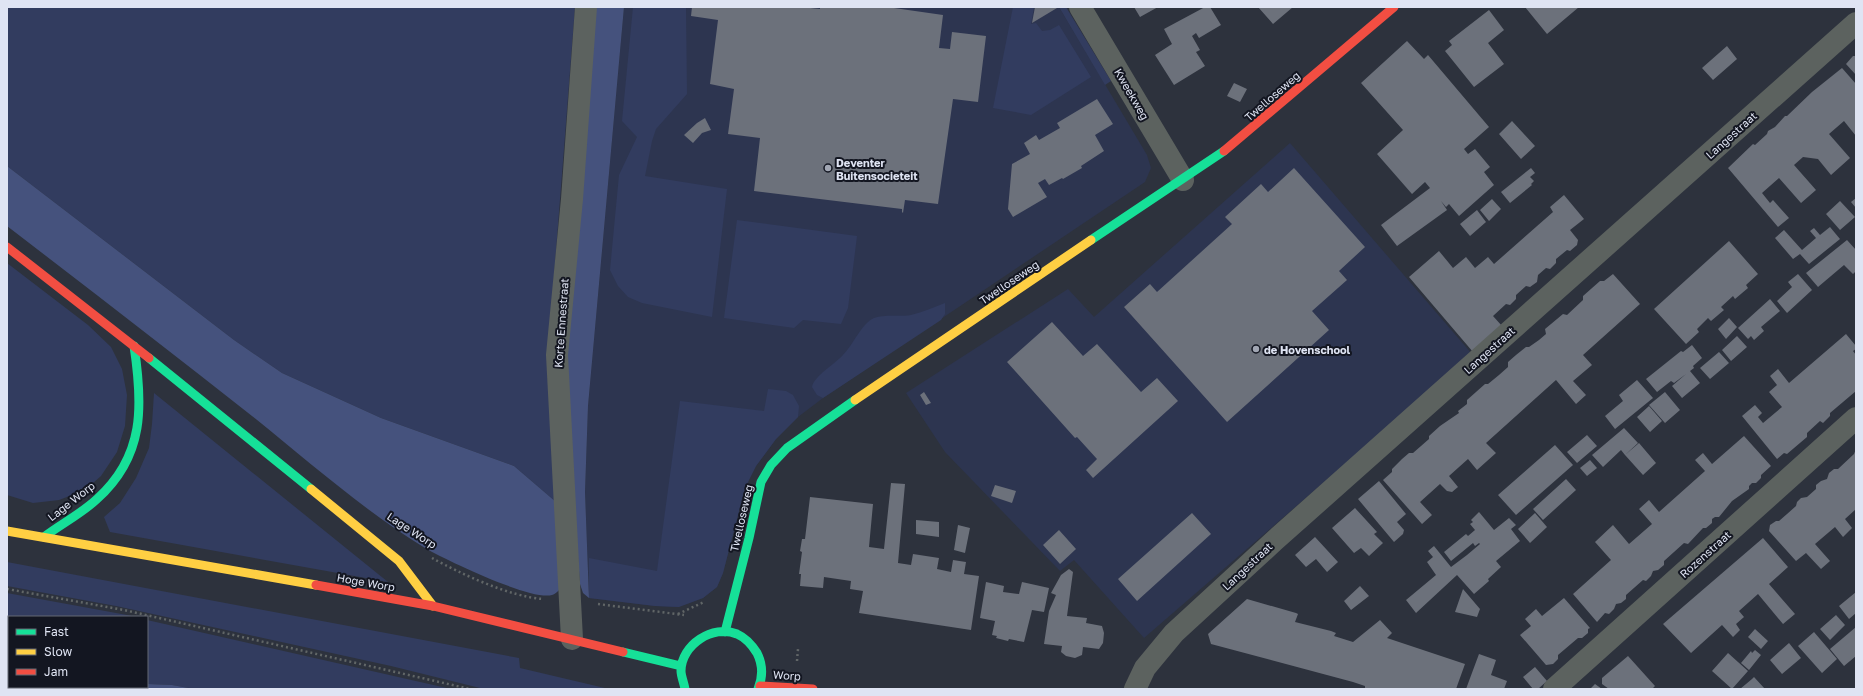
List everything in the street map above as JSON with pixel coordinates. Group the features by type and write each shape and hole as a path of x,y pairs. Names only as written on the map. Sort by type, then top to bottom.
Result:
{"street":[{"name":"Korte Ennestraat","path":"572,639 571,600 562,478 557,355 572,199 586,7"},
{"name":"Kweekweg","path":"1080,7 1182,180"},
{"name":"Twelloseweg","path":"725,632 749,538 761,482 771,465 786,448 866,392 1234,144 1394,7"},
{"name":"Langestraat","path":"1135,689 1145,668 1174,633 1268,546 1856,23"},
{"path":"7,246 134,346 399,561 433,606"},
{"name":"Lage Worp","path":"44,537 97,499 116,479 132,449 140,421 140,393 134,346"},
{"name":"Rozenstraat","path":"1554,689 1856,418"},
{"name":"Hoge Worp","path":"19,524 44,537"},
{"name":"Hoge Worp","path":"7,531 433,606 681,666"},
{"path":"685,689 681,676 683,658 693,643 712,632 725,632 741,636 753,647 761,662 762,670 759,687"},
{"name":"Worp","path":"759,687 813,689"}],"path":[{"name":"Lage Worp","path":"426,554 498,588 528,598 571,600 694,617 725,632"},
{"path":"7,589 124,610 470,689"}],"shaded area":[{"path":"7,7 575,7 547,366 556,502 514,466 381,418 282,373 234,340 7,166"},
{"path":"594,7 624,7 588,406 585,492 589,598 583,593 580,584 565,383"},
{"path":"624,7 1059,7 1147,155 1151,168 1145,182 823,398 798,417 776,439 756,466 745,488 723,573 717,587 703,598 678,607 655,606 589,598 585,492 588,406"},
{"path":"633,7 686,8 687,94 656,129 645,176 727,189 712,317 642,303 628,297 618,286 610,270 619,175 637,137 622,121"},
{"path":"1013,7 1034,7 1031,24 1036,23 1042,31 1050,30 1059,25 1091,77 1031,115 993,108"},
{"path":"1059,7 1066,7 1111,81 1105,85"},
{"path":"1290,143 1472,354 1144,638 1074,560 1060,571 945,452 906,393 1068,289 1094,317"},
{"path":"7,166 234,340 282,373 381,418 514,466 556,502 562,587 552,595 541,595 526,592 488,578 425,548 380,518 336,485 222,392 7,226"},
{"path":"737,220 857,236 848,308 841,324 803,320 794,328 724,318"},
{"path":"7,263 88,325 111,347 122,369 127,395 125,426 117,452 101,476 85,490 59,500 33,503 7,495"},
{"path":"945,303 945,314 941,320 823,398 817,395 812,387 814,383 821,374 843,355 861,329 869,321 883,316 911,315"},
{"path":"768,389 786,391 793,395 799,406 798,417 776,439 756,466 745,488 723,573 717,587 703,598 679,607 655,606 589,598 589,558 657,571 680,401 764,411"},
{"path":"154,393 388,582 110,532 104,517 120,503 136,478 149,448"},
{"path":"7,562 519,658 520,668 609,689 484,689 391,666 116,606 7,586"},
{"path":"7,593 132,616 8,616 7,679"},
{"path":"148,620 451,689 194,689 172,685 148,684"},
{"path":"8,679 8,688 148,688 148,684 172,685 194,689 7,689"}],"building":[{"path":"692,7 801,7 820,9 820,7 887,7 943,15 939,48 950,49 952,32 986,36 978,102 953,99 938,204 905,200 903,213 902,209 754,191 760,138 728,134 734,89 710,84 718,20 691,16"},
{"path":"1035,7 1056,7 1057,8 1032,23"},
{"path":"1134,7 1158,7 1140,17"},
{"path":"1205,7 1210,7 1221,25 1199,38 1196,33 1192,36 1200,50 1196,52 1205,66 1174,85 1155,55 1172,44 1164,29"},
{"path":"1258,7 1293,7 1273,24"},
{"path":"1525,7 1579,7 1547,34"},
{"path":"1489,10 1504,30 1488,43 1504,64 1474,87 1445,51 1452,45 1449,41"},
{"path":"1407,41 1424,59 1428,55 1489,127 1464,149 1468,154 1475,149 1490,167 1484,172 1494,185 1459,216 1449,204 1446,207 1441,201 1447,210 1397,246 1381,225 1430,188 1425,182 1412,194 1377,154 1403,130 1361,83"},
{"path":"1727,46 1737,59 1713,80 1702,68"},
{"path":"1853,56 1856,56 1856,75 1846,64"},
{"path":"1842,68 1856,84 1856,136 1844,121 1829,134 1850,158 1831,175 1818,159 1803,157 1794,165 1816,190 1801,203 1779,178 1762,193 1770,203 1773,200 1789,218 1778,227 1728,168 1812,92"},
{"path":"1234,83 1247,89 1240,102 1227,96"},
{"path":"1097,99 1113,124 1095,135 1104,151 1081,166 1082,168 1063,179 1062,178 1049,185 1045,179 1038,183 1047,197 1013,217 1008,209 1012,164 1030,154 1024,143 1036,135 1039,140 1060,128 1057,123"},
{"path":"705,118 711,130 702,133 693,143 684,135"},
{"path":"1512,121 1535,146 1521,159 1499,134"},
{"path":"1294,168 1365,247 1339,271 1347,280 1312,311 1329,330 1227,422 1124,307 1150,284 1157,292 1232,224 1225,217 1261,184 1268,192"},
{"path":"1531,168 1535,173 1530,177 1534,181 1531,184 1532,185 1510,203 1501,192"},
{"path":"1564,195 1584,219 1570,230 1578,240 1577,245 1570,251 1567,250 1556,259 1556,263 1550,269 1546,268 1538,275 1537,282 1530,287 1526,286 1516,295 1516,299 1510,305 1506,304 1493,316 1502,326 1473,352 1409,277 1439,251 1453,268 1466,257 1475,268 1488,257 1494,264 1553,212 1550,207"},
{"path":"1856,198 1856,208 1851,202"},
{"path":"1492,199 1501,209 1489,221 1480,210"},
{"path":"1840,201 1855,217 1840,230 1826,214"},
{"path":"1477,210 1486,222 1470,236 1460,224"},
{"path":"1830,227 1840,239 1809,264 1800,254 1793,259 1775,238 1784,230 1802,250 1816,238 1810,231 1814,228 1820,235"},
{"path":"1847,240 1856,250 1856,271 1853,274 1844,265 1818,287 1806,273"},
{"path":"1729,241 1758,274 1746,285 1748,288 1735,299 1733,296 1721,307 1724,310 1711,321 1708,318 1697,329 1699,332 1686,344 1654,309"},
{"path":"1613,274 1640,304 1583,355 1592,365 1573,381 1586,395 1576,404 1556,380 1486,443 1496,453 1477,470 1468,459 1449,476 1458,487 1452,492 1447,491 1440,484 1420,502 1432,515 1422,524 1383,480 1392,472 1392,469 1402,459 1409,453 1413,453 1429,439 1429,436 1440,426 1459,413 1458,411 1467,404 1467,400 1508,367 1508,362 1526,347 1529,347 1539,340 1546,334 1545,329 1563,314 1567,315 1583,300 1583,296 1600,281 1604,281"},
{"path":"1798,274 1812,290 1787,313 1777,301 1792,287 1788,282"},
{"path":"1770,299 1780,311 1761,327 1764,331 1754,340 1751,336 1748,339 1738,328"},
{"path":"1729,318 1737,327 1726,339 1718,329"},
{"path":"1052,322 1083,356 1097,344 1141,392 1157,378 1178,401 1093,478 1086,470 1097,459 1077,437 1075,438 1007,362"},
{"path":"1846,334 1856,346 1856,349 1853,351 1856,355 1856,391 1830,413 1830,416 1823,423 1820,421 1807,433 1807,437 1787,454 1784,453 1777,459 1742,416 1755,405 1762,413 1758,417 1763,423 1782,407 1769,392 1777,385 1770,376 1778,369 1789,383"},
{"path":"1737,336 1747,347 1731,361 1722,350"},
{"path":"1692,345 1702,358 1690,371 1700,383 1682,398 1672,386 1686,374 1674,383 1671,381 1657,392 1646,379 1681,351 1683,352"},
{"path":"1719,352 1729,363 1710,379 1700,368"},
{"path":"1637,380 1653,398 1615,429 1605,416 1623,401 1619,395"},
{"path":"924,392 931,403 926,405 920,395"},
{"path":"1665,392 1680,410 1665,423 1649,405"},
{"path":"1649,406 1662,421 1650,432 1637,417"},
{"path":"1624,428 1638,443 1625,455 1621,450 1603,467 1592,455"},
{"path":"1587,435 1597,446 1577,463 1567,452"},
{"path":"1744,436 1771,466 1761,475 1761,478 1756,483 1752,483 1749,486 1749,489 1732,501 1719,517 1712,519 1712,523 1706,528 1703,528 1688,544 1684,543 1664,561 1664,565 1658,570 1653,571 1651,576 1646,581 1643,580 1626,595 1626,599 1621,603 1616,604 1614,609 1609,614 1605,613 1597,622 1573,594 1611,560 1595,542 1613,525 1629,544 1652,524 1639,509 1649,500 1659,512 1705,471 1695,460 1703,453 1712,464"},
{"path":"1639,443 1656,463 1643,475 1625,455"},
{"path":"1555,445 1573,465 1516,515 1498,495"},
{"path":"1856,449 1856,509 1845,519 1852,528 1843,537 1835,527 1815,544 1830,561 1821,569 1806,553 1796,561 1769,531 1770,525 1776,521 1779,521 1796,506 1797,502 1801,498 1807,497 1816,489 1816,485 1827,479 1829,473 1834,469 1838,469 1854,454"},
{"path":"1590,460 1597,468 1587,476 1580,468"},
{"path":"1566,479 1576,490 1543,520 1533,509"},
{"path":"1379,481 1406,514 1397,522 1404,530 1403,534 1394,542 1358,499"},
{"path":"891,483 905,484 898,563 911,565 913,554 939,558 937,569 951,572 953,560 966,562 964,574 979,576 971,630 859,613 863,591 850,589 851,581 824,577 823,588 800,586 801,574 799,574 802,552 800,551 802,539 805,539 810,497 873,504 869,547 884,549"},
{"path":"995,485 1016,491 1012,503 991,496"},
{"path":"1355,508 1377,532 1374,534 1383,543 1369,556 1361,548 1354,553 1332,528"},
{"path":"1479,512 1494,530 1509,518 1516,525 1511,529 1520,541 1496,561 1501,567 1488,579 1489,581 1474,594 1457,575 1416,613 1406,600 1436,575 1427,562 1433,557 1428,551 1434,546 1451,567 1467,555 1480,544 1479,543 1475,546 1473,543 1451,561 1444,552 1466,534 1468,536 1475,530 1470,524 1473,522 1471,520"},
{"path":"1192,513 1211,534 1137,601 1118,579"},
{"path":"1535,513 1547,527 1530,543 1518,529"},
{"path":"916,520 939,522 939,537 916,534"},
{"path":"958,525 970,528 965,553 954,550"},
{"path":"1059,530 1076,549 1060,564 1043,545"},
{"path":"1315,537 1338,562 1327,572 1316,559 1306,567 1295,555"},
{"path":"1763,538 1788,567 1769,584 1795,614 1783,624 1758,594 1739,611 1744,617 1736,624 1740,630 1733,637 1722,625 1691,653 1663,624"},
{"path":"1069,569 1073,572 1067,616 1087,618 1086,623 1102,626 1104,633 1103,643 1099,649 1083,647 1082,655 1075,658 1066,656 1061,652 1062,646 1044,644 1049,611 1056,595 1051,593 1061,575"},
{"path":"986,582 1004,586 1003,592 1019,594 1022,582 1049,588 1044,612 1032,610 1024,642 1009,639 1008,641 996,638 997,636 992,635 995,621 980,618"},
{"path":"1360,586 1369,596 1351,610 1344,601"},
{"path":"1463,589 1480,609 1477,617 1455,612"},
{"path":"1856,592 1856,613 1849,619 1839,606"},
{"path":"1564,598 1590,628 1588,629 1588,633 1582,638 1578,638 1558,655 1558,659 1553,664 1546,665 1520,635 1531,626 1525,619 1536,609 1542,616"},
{"path":"1247,599 1296,613 1298,614 1295,622 1331,631 1336,633 1334,636 1353,642 1380,620 1392,633 1387,638 1465,664 1456,689 1367,689 1365,686 1353,682 1211,644 1208,634"},
{"path":"1836,615 1845,625 1830,640 1820,629"},
{"path":"1856,627 1856,656 1844,666 1830,649"},
{"path":"1755,629 1768,641 1761,649 1748,637"},
{"path":"1814,632 1837,659 1822,673 1798,646"},
{"path":"1789,643 1801,658 1782,674 1770,660"},
{"path":"1755,650 1761,655 1749,670 1741,663 1751,651 1752,653"},
{"path":"1728,653 1748,671 1732,689 1712,671"},
{"path":"1479,654 1496,660 1491,675 1507,681 1504,689 1466,689"},
{"path":"1628,656 1655,686 1652,689 1609,689 1602,684 1602,678"},
{"path":"1535,667 1547,681 1538,689 1533,689 1523,677"},
{"path":"1754,677 1765,689 1740,689 1752,679"},
{"path":"1595,684 1602,689 1590,689"}],"traffic: fast":[{"path":"1091,240 1224,151"},
{"path":"44,537 97,499 113,482 124,465 132,447 137,428 139,409 139,389 134,346"},
{"path":"149,358 311,489"},
{"path":"725,632 749,538 761,482 771,465 787,448 855,400"},
{"path":"685,689 681,671 682,662 686,653 692,645 700,639 709,634 718,632 737,634 751,645 757,653 762,671 758,689"},
{"path":"623,652 681,666"}],"traffic: slow":[{"path":"855,400 1091,240"},
{"path":"311,489 399,561 433,606"},
{"path":"7,531 316,585"}],"traffic: jam":[{"path":"1224,151 1394,7"},
{"path":"7,247 149,358"},
{"path":"316,585 433,606 623,652"},
{"path":"760,686 813,689"}],"place":[{"name":"Deventer Buitensocieteit","path":"828,168"},
{"name":"de Hovenschool","path":"1256,349"}]}
